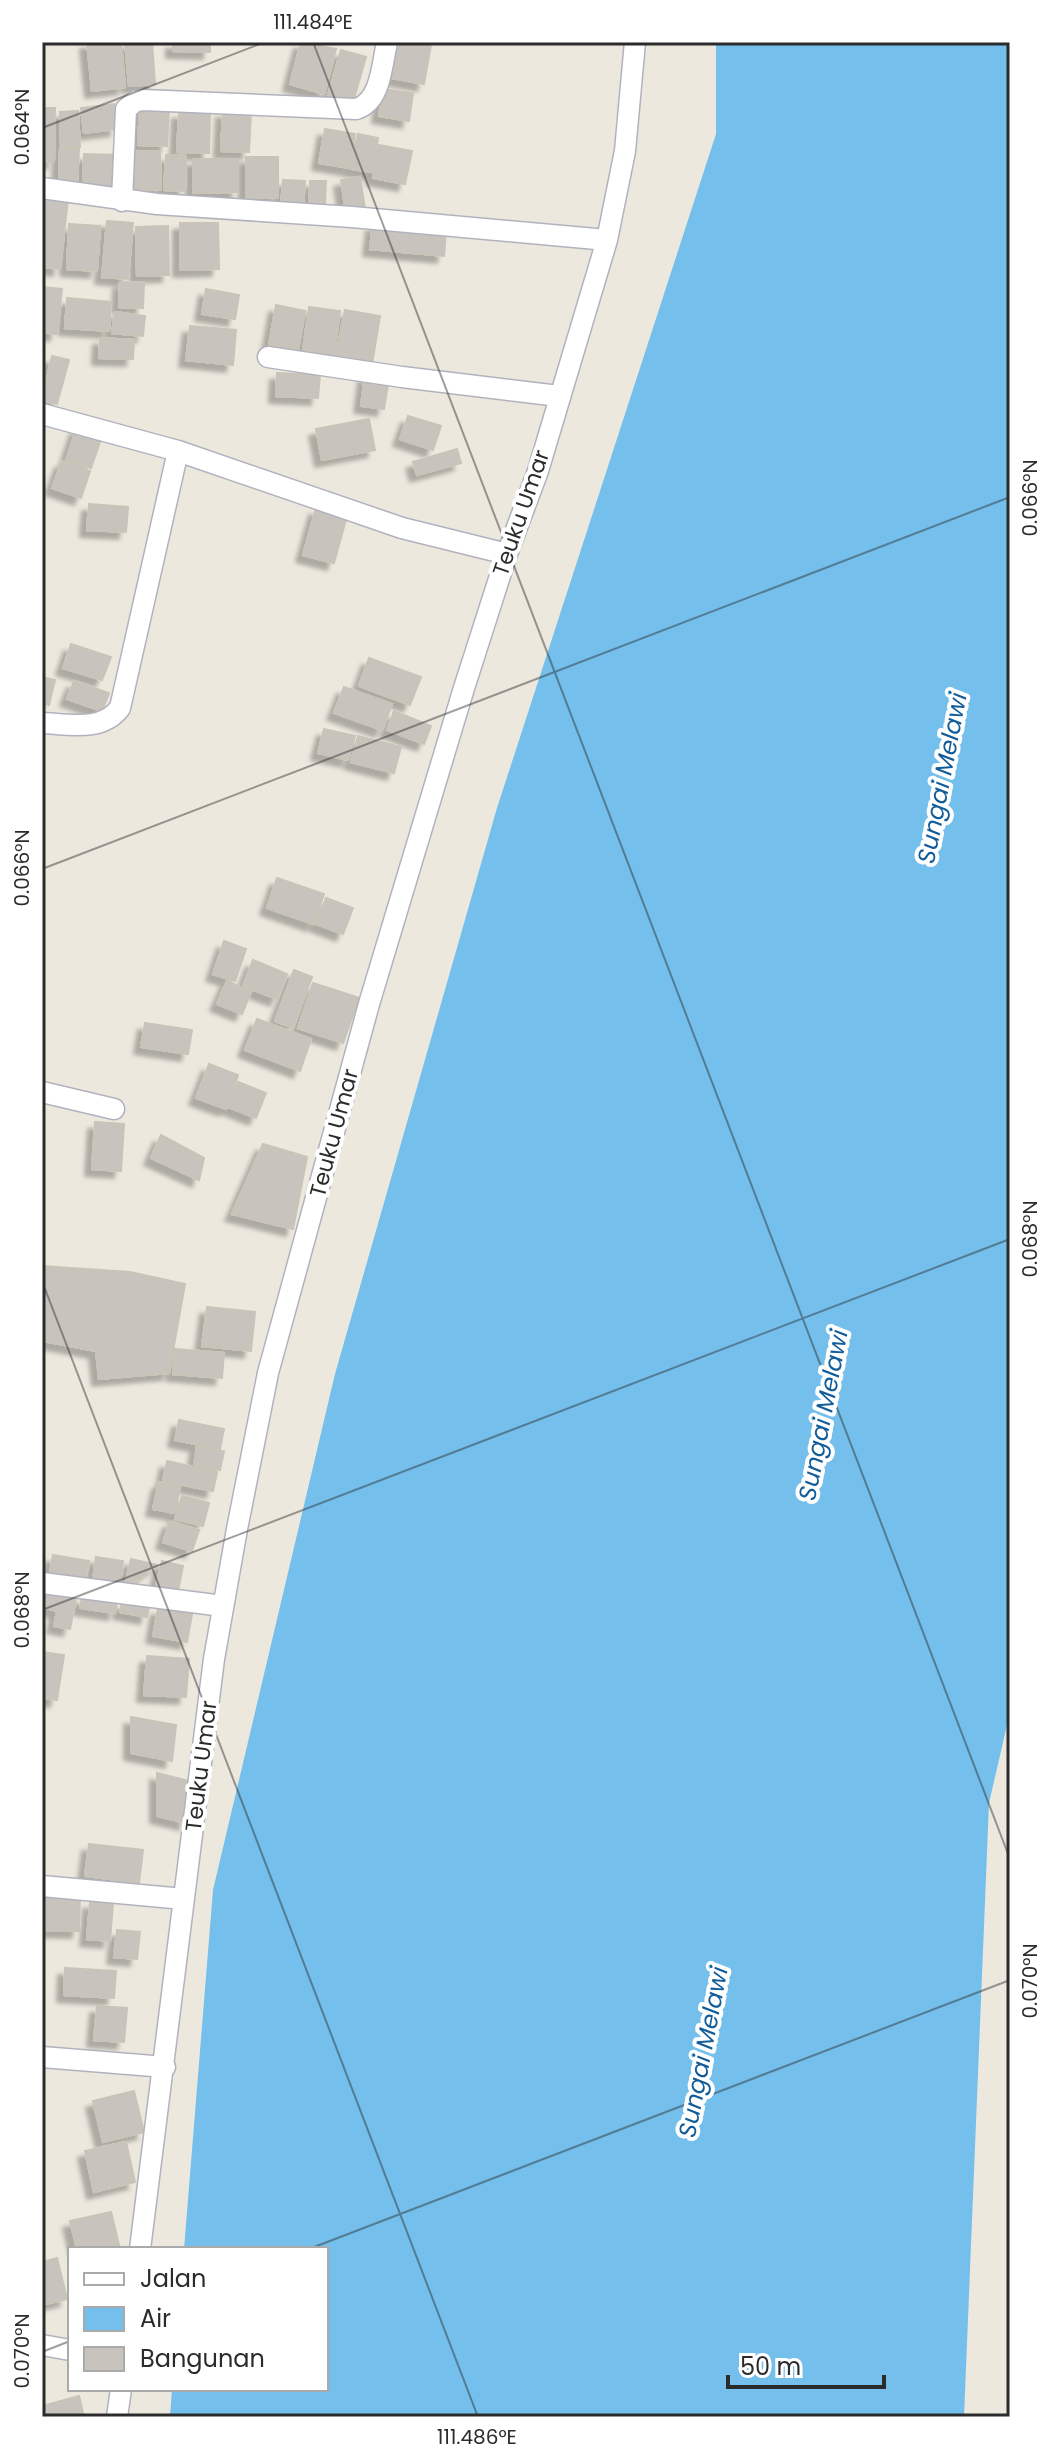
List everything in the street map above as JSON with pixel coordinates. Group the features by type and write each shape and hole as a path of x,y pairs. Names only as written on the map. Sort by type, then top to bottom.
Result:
{"street":[{"path":"122,201 126,109 131,104 143,100 356,109 371,102 375,94 387,42"},
{"name":"Teuku Umar","path":"140,2247 214,1659 268,1373 369,1004 507,554 538,471 607,240 625,151 635,42"},
{"path":"42,188 122,201 352,217 607,240"},
{"path":"268,357 559,396"},
{"path":"42,414 178,451 402,528 507,554"},
{"path":"42,723 97,725 113,717 120,708 178,451"},
{"path":"42,1092 114,1109"},
{"path":"42,1583 223,1606"},
{"path":"42,1886 184,1899"},
{"path":"42,2057 165,2067"},
{"path":"42,2345 68,2350"},
{"path":"117,2417 121,2391"}],"water":[{"name":"Sungai Melawi","path":"716,42 1010,42 1010,1712 989,1803 964,2417 170,2417 172,2391 328,2391 328,2247 184,2247 213,1890 335,1374 497,808 716,134"}],"building":[{"path":"87,42 121,42 125,87 92,91"},
{"path":"125,42 152,42 155,84 129,86"},
{"path":"173,42 210,42 210,52 173,51"},
{"path":"301,42 336,49 324,94 290,84"},
{"path":"397,42 431,45 424,84 391,78"},
{"path":"341,50 366,57 353,102 328,95"},
{"path":"383,89 413,93 409,121 379,116"},
{"path":"114,104 117,129 84,133 81,108"},
{"path":"140,106 169,108 167,146 138,145"},
{"path":"42,108 55,108 54,162 42,162"},
{"path":"78,111 80,147 61,148 60,112"},
{"path":"223,111 251,113 249,152 221,151"},
{"path":"179,112 210,112 209,153 177,152"},
{"path":"325,129 355,134 349,168 319,163"},
{"path":"358,134 378,138 372,172 351,169"},
{"path":"379,145 412,151 405,184 373,178"},
{"path":"60,148 79,149 77,184 59,183"},
{"path":"160,151 161,189 126,191 125,152"},
{"path":"84,154 119,155 117,188 83,186"},
{"path":"166,155 186,156 185,191 164,190"},
{"path":"246,157 278,157 278,198 246,198"},
{"path":"193,159 238,159 238,192 193,193"},
{"path":"360,177 365,209 346,212 341,180"},
{"path":"283,180 305,181 303,207 281,206"},
{"path":"310,181 326,181 325,204 309,204"},
{"path":"42,196 68,199 60,269 42,267"},
{"path":"107,221 133,223 128,279 102,277"},
{"path":"180,223 218,223 219,269 180,270"},
{"path":"69,224 100,226 97,271 67,269"},
{"path":"373,224 446,231 444,256 370,249"},
{"path":"168,226 169,275 137,276 136,227"},
{"path":"120,282 144,283 143,308 119,307"},
{"path":"42,287 62,289 57,334 42,332"},
{"path":"206,289 239,295 235,319 202,314"},
{"path":"67,298 111,302 109,331 65,328"},
{"path":"276,305 305,311 298,350 269,345"},
{"path":"309,307 340,311 333,361 302,357"},
{"path":"345,310 380,316 372,364 336,357"},
{"path":"115,312 145,316 143,336 112,333"},
{"path":"190,326 236,330 233,365 186,360"},
{"path":"100,338 134,340 133,359 99,358"},
{"path":"52,356 69,360 57,404 42,400"},
{"path":"277,373 320,375 318,398 276,396"},
{"path":"365,375 389,378 384,409 361,406"},
{"path":"408,416 441,426 433,450 400,439"},
{"path":"369,419 375,450 322,460 316,429"},
{"path":"77,427 102,436 91,468 66,460"},
{"path":"457,449 461,463 417,475 413,462"},
{"path":"62,461 90,471 81,498 52,488"},
{"path":"89,504 128,507 126,532 87,530"},
{"path":"316,508 347,516 334,563 303,555"},
{"path":"71,644 111,657 102,680 63,668"},
{"path":"369,658 421,677 410,705 359,686"},
{"path":"42,677 55,680 49,705 42,703"},
{"path":"74,681 109,693 102,711 67,699"},
{"path":"344,687 392,704 382,730 334,713"},
{"path":"394,711 431,726 424,744 387,730"},
{"path":"324,729 355,736 348,760 318,753"},
{"path":"358,736 401,747 394,773 351,762"},
{"path":"277,878 324,894 313,924 267,908"},
{"path":"326,898 353,908 343,934 316,924"},
{"path":"224,941 246,949 235,981 213,974"},
{"path":"253,960 287,974 277,999 243,986"},
{"path":"294,970 312,977 293,1028 275,1021"},
{"path":"227,981 251,992 242,1014 217,1004"},
{"path":"313,983 359,998 343,1043 298,1028"},
{"path":"257,1019 311,1039 300,1071 245,1050"},
{"path":"145,1023 192,1030 188,1054 141,1047"},
{"path":"209,1064 238,1075 226,1109 196,1098"},
{"path":"238,1082 266,1093 256,1118 228,1107"},
{"path":"95,1122 124,1124 121,1171 92,1169"},
{"path":"161,1135 204,1158 199,1180 151,1158"},
{"path":"263,1144 307,1157 293,1229 232,1214"},
{"path":"42,1266 130,1272 185,1284 169,1373 99,1379 96,1351 42,1341"},
{"path":"207,1307 255,1312 251,1351 202,1346"},
{"path":"175,1349 224,1353 222,1378 173,1374"},
{"path":"179,1420 224,1429 220,1449 175,1440"},
{"path":"197,1446 224,1451 220,1470 194,1465"},
{"path":"167,1461 217,1472 213,1491 163,1481"},
{"path":"159,1482 180,1487 175,1513 153,1509"},
{"path":"182,1496 209,1503 203,1526 175,1519"},
{"path":"170,1521 199,1530 192,1551 163,1542"},
{"path":"53,1555 89,1561 84,1585 49,1579"},
{"path":"96,1557 123,1561 119,1591 92,1588"},
{"path":"131,1559 157,1565 124,1589"},
{"path":"162,1561 183,1566 178,1591 156,1586"},
{"path":"49,1588 77,1593 70,1629 54,1626 57,1611 45,1608"},
{"path":"82,1597 117,1602 115,1613 80,1608"},
{"path":"122,1602 149,1608 147,1617 120,1612"},
{"path":"158,1608 192,1614 187,1642 153,1636"},
{"path":"42,1652 64,1655 57,1700 42,1698"},
{"path":"147,1656 189,1659 186,1697 144,1695"},
{"path":"131,1717 176,1725 172,1761 131,1753"},
{"path":"157,1773 189,1781 186,1823 157,1816"},
{"path":"89,1844 143,1850 139,1883 85,1876"},
{"path":"42,1893 80,1894 79,1931 42,1930"},
{"path":"90,1902 113,1904 110,1941 87,1939"},
{"path":"117,1930 140,1932 137,1959 114,1957"},
{"path":"65,1968 116,1971 114,1998 64,1995"},
{"path":"97,2006 127,2008 124,2042 94,2040"},
{"path":"134,2091 144,2132 103,2142 93,2101"},
{"path":"126,2142 135,2182 94,2192 85,2151"},
{"path":"111,2212 120,2247 76,2247 70,2221"},
{"path":"57,2258 67,2299 42,2305 42,2262"},
{"path":"79,2396 84,2417 42,2417 42,2406"}]}
